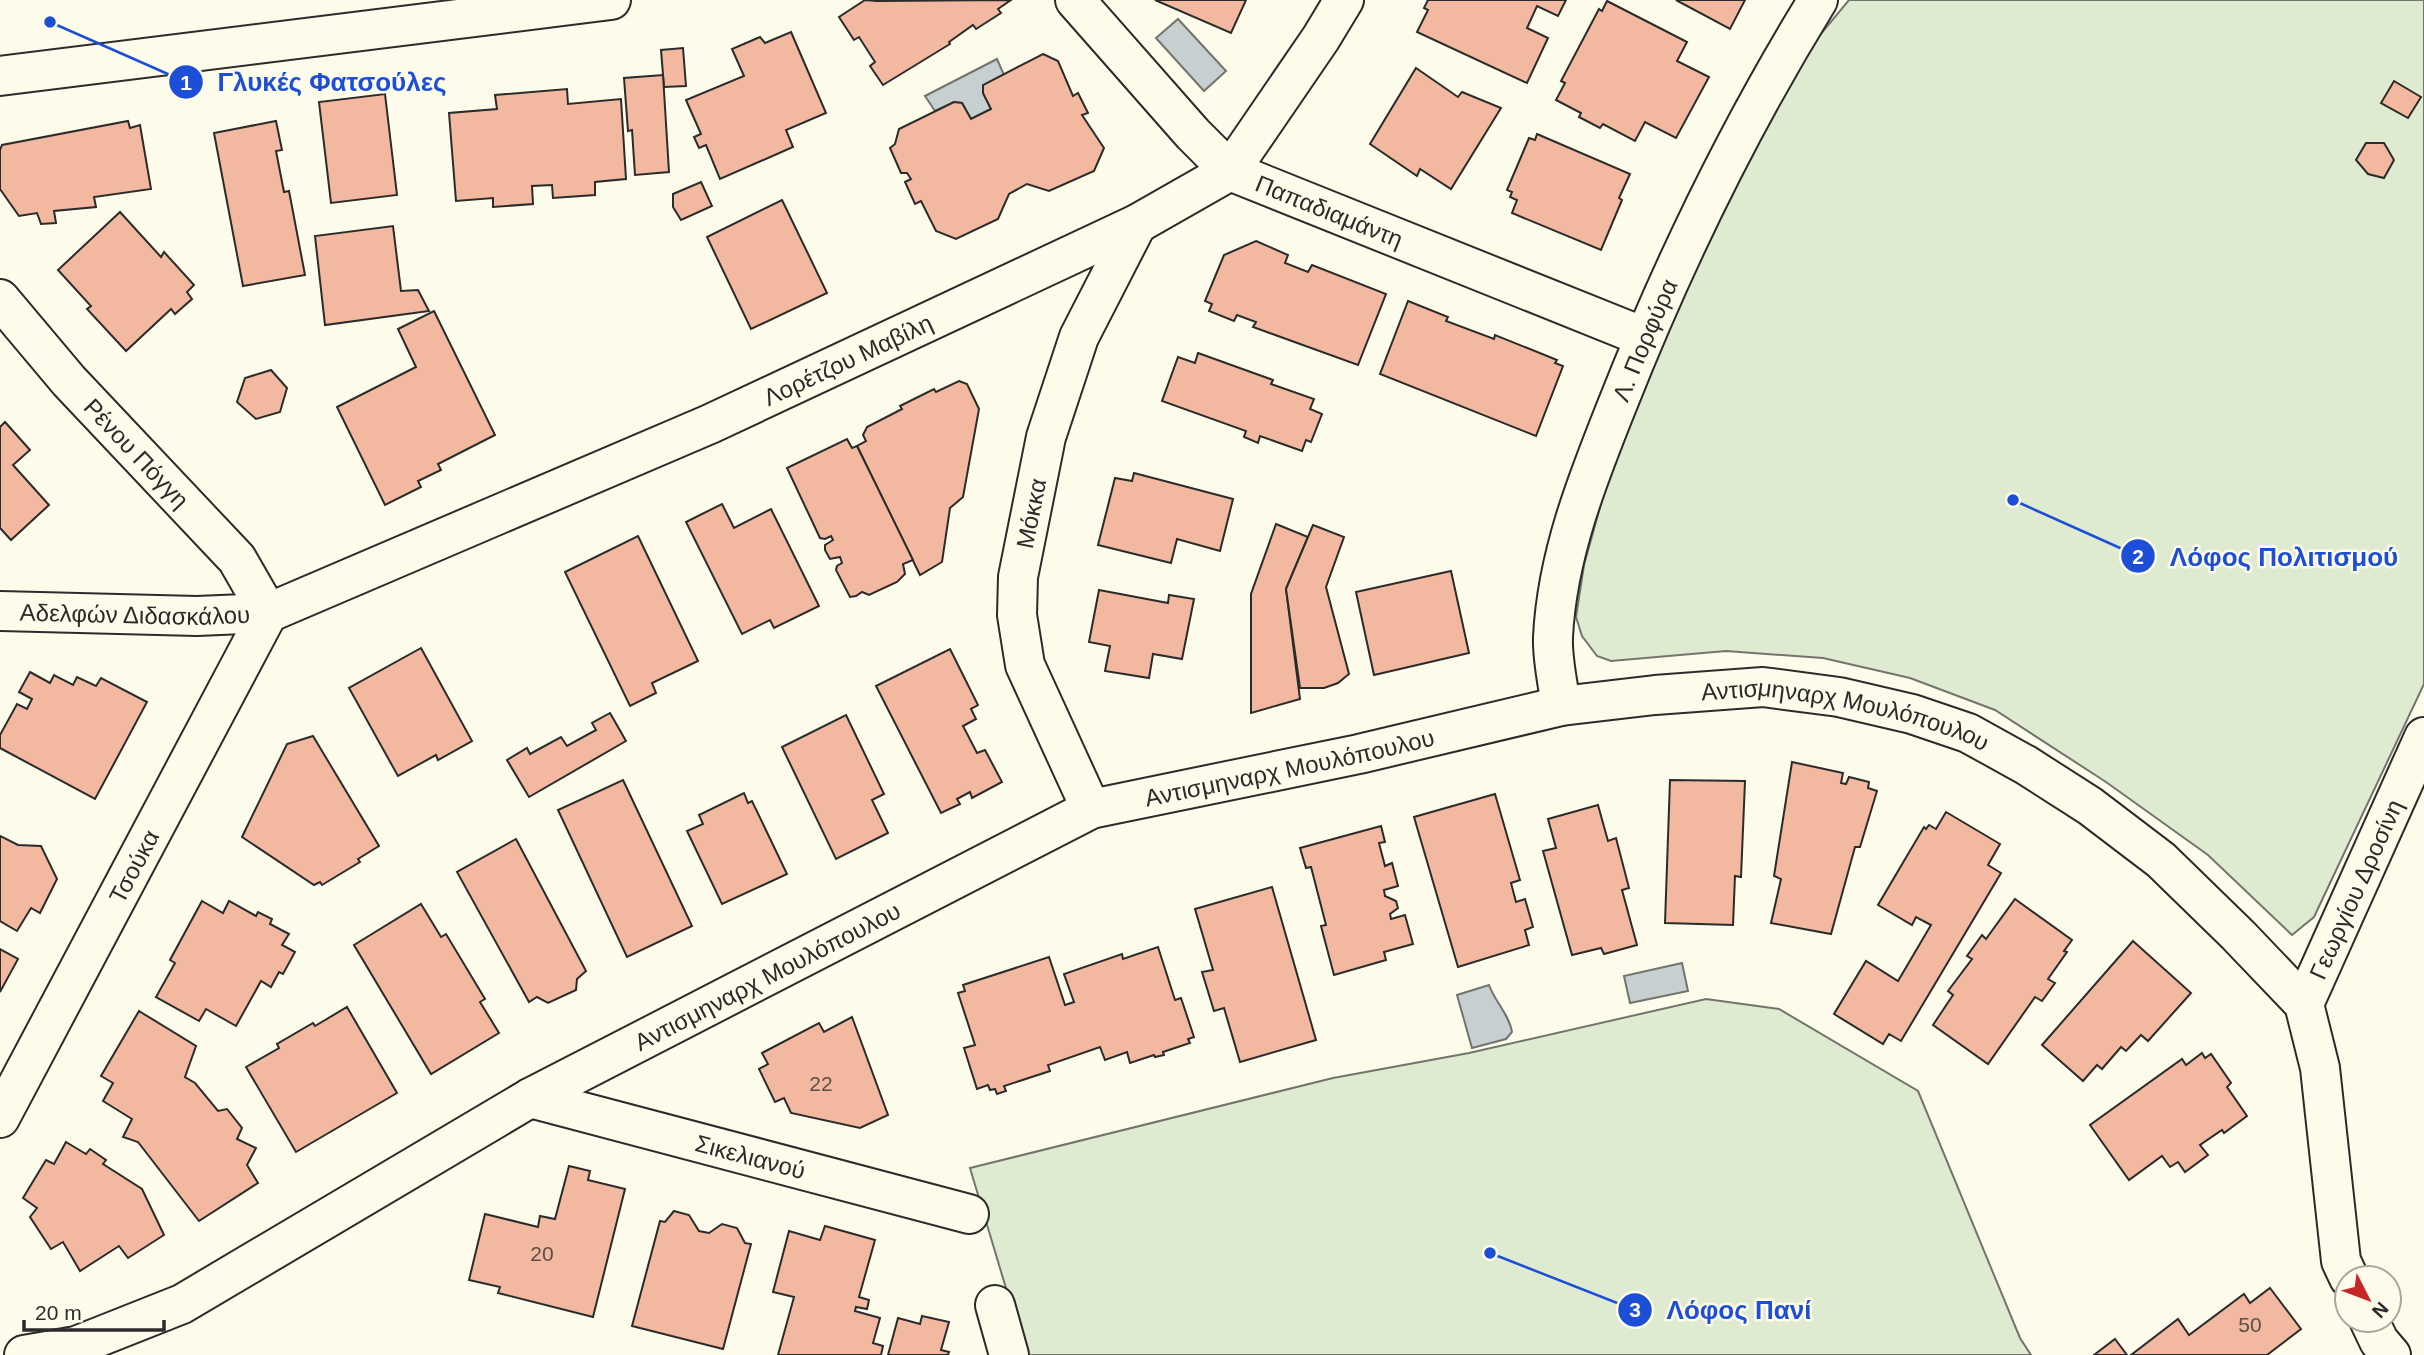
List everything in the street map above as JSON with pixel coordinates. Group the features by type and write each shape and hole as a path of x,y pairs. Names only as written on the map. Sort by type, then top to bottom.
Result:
{"street":[{"path":"0,76 611,0"},
{"name":"Παπαδιαμάντη","path":"1075,0 1230,171 1644,337"},
{"name":"Λορέτζου Μαβίλη","path":"268,613 710,424 1137,224 1230,171 1321,38 1343,0"},
{"name":"Λ. Πορφύρα","path":"1561,706 1553,639 1562,573 1581,496 1644,337 1712,192 1783,58 1818,0"},
{"name":"Μόκκα","path":"1091,809 1025,666 1017,615 1018,577 1046,438 1079,337 1137,224"},
{"name":"Ρένου Πόγγη","path":"0,299 69,381 237,559 268,613"},
{"name":"Αδελφών Διδασκάλου","path":"0,611 197,616 268,613"},
{"name":"Τσούκα","path":"0,1118 268,613"},
{"name":"Αντισμηναρχ Μουλόπουλου","path":"24,1355 76,1346 182,1304 530,1098 1091,809 1359,754 1561,706 1655,695 1763,687 1839,696 1912,714 1968,733 2026,765 2090,806 2161,860 2304,1004"},
{"name":"Γεωργίου Δροσίνη","path":"2304,1004 2424,737"},
{"path":"2304,1004 2320,1068 2342,1264"},
{"name":"Σικελιανού","path":"530,1098 969,1214"},
{"path":"995,1305 1009,1355"},
{"path":"2376,1334 2391,1355"}],"green space":[{"path":"1849,0 2424,0 2424,684 2314,917 2292,935 2208,855 2106,782 1995,710 1910,678 1823,658 1726,651 1611,661 1597,656 1582,636 1576,617 1584,565 1620,435 1765,117 1819,36"},
{"path":"1706,999 1779,1009 1918,1091 2020,1338 2031,1355 1026,1355 970,1168 1333,1078 1469,1053"}],"shaded area":[{"path":"1178,19 1226,71 1204,91 1156,38"},
{"path":"997,59 1004,75 983,93 991,109 971,119 962,103 954,102 935,111 925,96"},
{"path":"1682,963 1688,991 1630,1003 1624,976"},
{"path":"1489,985 1508,1019 1512,1032 1506,1039 1472,1048 1457,995"}],"building":[{"path":"865,0 1011,0 998,9 1001,13 976,29 973,25 949,42 950,44 883,85 870,66 875,62 859,37 854,40 839,17"},
{"path":"1155,0 1246,0 1231,33"},
{"path":"1428,0 1566,0 1558,16 1537,6 1527,28 1548,38 1527,83 1417,32 1428,10 1424,8"},
{"path":"1676,0 1745,0 1730,29"},
{"path":"1607,1 1687,42 1677,61 1709,77 1676,138 1645,122 1635,141 1603,124 1600,128 1579,117 1581,113 1556,100 1565,83 1561,81 1599,9 1602,11"},
{"path":"791,32 826,113 786,130 793,147 720,179 706,145 699,148 694,137 701,134 686,100 744,76 732,49 760,37 765,43"},
{"path":"683,48 686,86 664,87 661,50"},
{"path":"1043,54 1058,61 1073,96 1078,93 1088,113 1082,115 1104,148 1094,171 1049,191 1027,184 1009,194 998,219 956,239 936,231 921,201 915,204 905,182 911,179 907,173 901,173 890,148 895,144 899,129 954,102 962,103 971,119 991,109 983,93 983,85"},
{"path":"1416,68 1458,97 1462,92 1501,108 1451,189 1420,169 1417,176 1370,144"},
{"path":"663,75 669,172 635,175 624,78"},
{"path":"2394,81 2421,97 2408,118 2381,103"},
{"path":"567,89 568,104 621,99 626,179 595,182 595,195 553,198 552,185 532,186 533,204 493,207 493,198 456,201 449,113 497,109 495,95"},
{"path":"385,94 397,195 331,203 319,102"},
{"path":"128,121 130,128 140,125 151,189 94,197 96,207 54,211 56,223 41,224 37,213 19,216 0,189 2,145"},
{"path":"276,121 282,150 276,151 284,192 289,191 305,275 243,286 214,133"},
{"path":"1537,134 1630,174 1601,250 1512,213 1517,200 1510,197 1512,192 1507,190 1529,138 1535,140"},
{"path":"2366,143 2384,143 2394,160 2384,178 2368,174 2356,160"},
{"path":"701,182 712,206 681,220 673,207 673,194"},
{"path":"782,200 827,293 751,329 707,237"},
{"path":"120,212 161,257 164,252 194,285 187,292 192,299 175,314 171,309 126,351 87,309 91,306 58,270"},
{"path":"393,226 401,291 418,290 429,311 325,325 315,236"},
{"path":"1256,241 1288,255 1285,263 1308,272 1312,265 1386,294 1358,365 1253,327 1256,322 1237,315 1234,321 1209,311 1212,304 1205,301 1224,255"},
{"path":"1408,301 1448,317 1446,321 1494,339 1495,335 1557,360 1555,363 1563,366 1536,436 1380,374"},
{"path":"434,311 495,435 438,464 441,470 418,481 421,487 385,505 337,407 416,367 398,329"},
{"path":"1198,353 1273,380 1271,384 1314,399 1310,409 1322,414 1311,442 1306,440 1302,451 1260,436 1258,443 1244,437 1246,431 1162,401 1178,357 1195,363"},
{"path":"271,370 287,388 280,412 256,419 237,402 245,378"},
{"path":"959,381 967,384 979,409 963,497 950,508 942,562 920,575 857,446 866,441 863,435 867,427 934,389 936,392"},
{"path":"5,422 30,450 13,465 49,505 11,540 0,528 0,427"},
{"path":"847,439 852,448 857,446 913,560 903,564 905,574 897,582 869,595 862,592 850,597 836,570 842,563 840,557 830,559 825,550 825,545 833,540 831,536 820,538 787,468"},
{"path":"1134,473 1233,499 1220,551 1177,539 1171,563 1098,545 1115,478 1132,481"},
{"path":"722,504 734,528 771,509 819,606 774,628 770,620 742,634 686,522"},
{"path":"1276,524 1308,537 1286,589 1300,699 1251,713 1251,594"},
{"path":"1313,525 1344,537 1326,587 1349,674 1338,683 1324,688 1300,688 1286,589"},
{"path":"638,536 698,661 652,683 656,693 630,706 565,572"},
{"path":"1451,571 1469,653 1374,675 1356,592"},
{"path":"1099,590 1168,603 1169,595 1194,599 1182,659 1153,654 1149,678 1105,671 1110,646 1089,642"},
{"path":"421,648 472,741 438,760 436,755 398,776 349,688"},
{"path":"950,649 978,705 971,709 976,719 963,726 977,753 985,750 1002,782 972,798 970,792 957,799 960,804 941,813 876,686"},
{"path":"30,672 50,683 54,675 73,685 77,677 96,686 101,678 147,702 95,799 0,748 0,735 17,704 27,709 32,699 19,692"},
{"path":"610,713 626,741 529,797 507,760 527,748 530,754 561,737 567,746 596,730 592,723"},
{"path":"846,715 884,794 872,800 888,833 836,859 782,747"},
{"path":"313,736 379,846 358,859 360,862 322,885 320,882 314,885 242,837 287,744"},
{"path":"1792,762 1843,773 1841,783 1846,784 1849,777 1869,782 1868,788 1877,791 1860,847 1855,847 1831,934 1771,923 1781,879 1774,876"},
{"path":"623,780 692,926 627,957 558,810"},
{"path":"1670,780 1745,781 1741,877 1735,876 1733,925 1665,923"},
{"path":"744,793 748,803 752,801 787,874 722,904 687,831 703,824 699,815"},
{"path":"1495,794 1520,880 1511,883 1516,902 1525,899 1533,927 1525,930 1529,945 1458,967 1414,817"},
{"path":"1598,805 1608,841 1616,838 1629,888 1622,890 1637,945 1604,954 1601,948 1572,955 1543,851 1556,848 1548,819"},
{"path":"1946,812 2000,844 1988,865 2001,873 1901,1041 1889,1034 1883,1044 1834,1014 1866,961 1898,981 1931,925 1916,917 1912,925 1878,905 1924,827 1926,829 1929,825 1936,829"},
{"path":"1381,826 1385,842 1379,843 1385,866 1392,863 1398,886 1384,890 1385,896 1396,901 1398,908 1390,914 1391,919 1405,915 1413,944 1384,952 1386,960 1334,975 1321,926 1326,925 1311,867 1306,868 1300,848"},
{"path":"0,836 18,845 41,846 57,879 40,913 31,908 17,931 0,921"},
{"path":"516,839 586,971 577,979 576,990 548,1003 537,997 529,1002 457,872"},
{"path":"1272,887 1316,1040 1240,1062 1224,1008 1214,1011 1202,972 1213,970 1195,909"},
{"path":"2015,899 2072,940 2048,979 2055,983 2042,1001 2035,997 1988,1064 1933,1025 1953,995 1948,991 1972,959 1967,956 1982,935 1986,939"},
{"path":"202,901 223,913 229,901 256,916 258,912 272,919 270,924 289,934 282,945 295,952 283,974 279,972 271,987 261,981 236,1026 206,1009 199,1021 156,997 175,963 170,960"},
{"path":"421,904 441,937 446,934 485,999 480,1002 499,1033 431,1074 354,945"},
{"path":"2133,941 2191,993 2148,1041 2141,1035 2126,1051 2121,1047 2102,1069 2097,1065 2083,1081 2042,1045"},
{"path":"1158,947 1175,1000 1181,998 1194,1037 1188,1039 1190,1043 1163,1052 1164,1055 1154,1055 1130,1063 1127,1052 1105,1060 1100,1047 1048,1065 1050,1071 1004,1086 1006,1091 997,1094 995,1089 990,1090 988,1085 977,1089 964,1048 975,1045 958,993 965,991 963,985 1049,957 1065,1005 1074,1002 1064,974 1122,954 1123,959"},
{"path":"0,949 18,959 0,992"},
{"path":"347,1007 397,1093 296,1152 246,1067 279,1048 277,1044"},
{"path":"139,1011 196,1046 185,1077 195,1083 218,1111 227,1109 242,1128 237,1139 256,1148 247,1165 258,1183 199,1221 138,1142 123,1137 132,1119 103,1101 113,1083 101,1076"},
{"path":"852,1017 888,1115 860,1128 791,1113 784,1098 775,1102 759,1069 768,1064 762,1053 819,1023 824,1032"},
{"path":"2202,1053 2205,1058 2211,1054 2231,1083 2227,1087 2247,1116 2224,1133 2222,1130 2200,1145 2208,1155 2185,1172 2178,1162 2170,1167 2162,1156 2129,1180 2090,1125 2182,1059 2186,1065"},
{"path":"66,1142 86,1154 90,1149 106,1160 103,1164 142,1189 164,1235 128,1258 119,1246 80,1271 63,1242 51,1249 30,1217 37,1208 23,1198 46,1160 54,1164"},
{"path":"569,1166 590,1171 588,1180 625,1189 593,1317 498,1293 500,1287 469,1280 485,1214 538,1227 540,1216 555,1219"},
{"path":"674,1211 689,1215 699,1231 709,1233 722,1224 737,1228 745,1243 751,1244 723,1349 632,1326 660,1221 665,1222"},
{"path":"825,1226 875,1240 859,1297 869,1300 867,1309 856,1307 855,1311 880,1318 873,1343 883,1346 881,1355 778,1355 794,1297 773,1292 789,1231 820,1240"},
{"path":"2270,1288 2301,1329 2267,1355 2131,1355 2178,1319 2189,1335 2244,1294 2250,1303"},
{"path":"922,1316 949,1322 941,1350 949,1352 948,1355 888,1355 898,1318 920,1324"},
{"path":"2115,1339 2127,1355 2094,1355"}],"place":[{"name":"Γλυκές Φατσούλες","path":"50,22"},
{"name":"Λόφος Πολιτισμού","path":"2013,500"},
{"name":"Λόφος Πανί","path":"1490,1253"}]}
